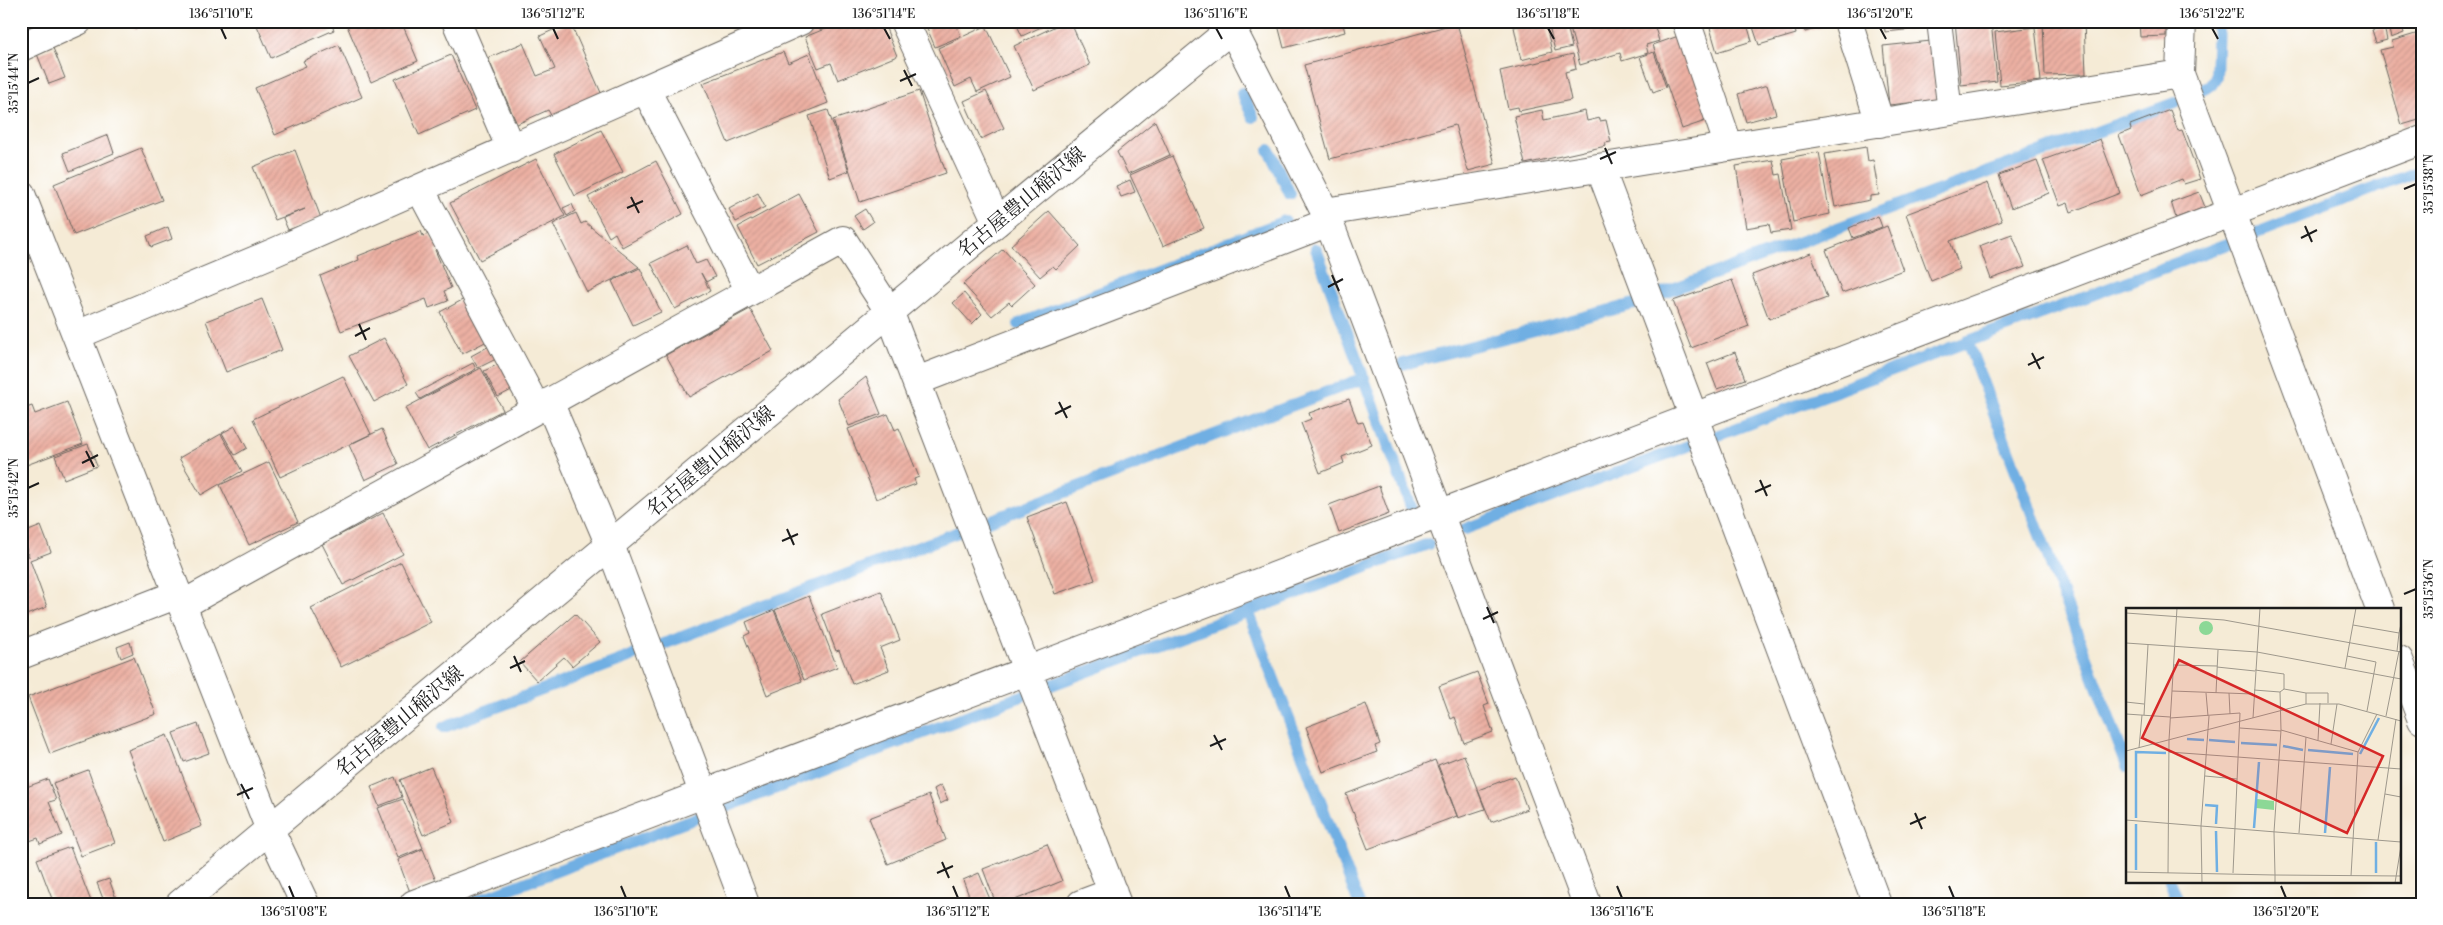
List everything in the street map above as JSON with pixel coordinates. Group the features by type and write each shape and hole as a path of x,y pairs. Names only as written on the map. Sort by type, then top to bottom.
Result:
{"street":[{"path":"21,47 78,21"},
{"path":"456,21 511,149"},
{"path":"76,335 420,189 800,21"},
{"path":"904,21 997,222"},
{"path":"1686,21 1729,147"},
{"path":"1848,21 1880,123"},
{"path":"2182,21 2180,74 2380,608"},
{"path":"1234,24 1327,217 1587,904"},
{"name":"名古屋豊山稲沢線","path":"180,904 1234,24"},
{"path":"917,381 1327,217 1600,168 2180,74"},
{"path":"646,90 750,291"},
{"path":"414,904 2422,140"},
{"path":"1600,168 1877,904"},
{"path":"420,189 543,406 610,545 746,904"},
{"path":"21,194 270,830 305,904"},
{"path":"21,655 180,599 543,406 843,240 890,311 1115,898 1080,904"},
{"path":"2400,663 2422,720"}],"lane":[{"path":"1939,21 1950,112"}],"building":[{"path":"132,21 155,21 135,29"},
{"path":"255,21 330,21 334,30 271,58"},
{"path":"345,21 401,21 418,61 371,82"},
{"path":"844,21 883,21 897,56 838,80 831,63 818,68 805,37"},
{"path":"924,21 955,21 961,36 935,47"},
{"path":"1015,21 1054,21 1022,36"},
{"path":"1066,21 1070,21 1090,65 1034,90 1014,46"},
{"path":"1277,21 1342,21 1345,32 1284,48"},
{"path":"1545,21 1552,52 1521,60 1514,27"},
{"path":"1566,21 1572,47 1555,51 1548,22"},
{"path":"1568,21 1662,21 1654,24 1659,41 1646,45 1648,53 1622,61 1620,53 1580,65"},
{"path":"1708,21 1746,21 1752,41 1717,52"},
{"path":"1751,21 1793,21 1796,34 1759,45"},
{"path":"1795,21 1839,22 1805,32 1803,28 1798,30"},
{"path":"1868,21 1913,21 1914,29 1885,32 1884,23 1868,24"},
{"path":"1955,21 1991,21 1997,81 1961,85"},
{"path":"2043,21 2084,21 2086,74 2045,75"},
{"path":"2139,21 2166,21 2166,36 2140,37"},
{"path":"2400,21 2404,33 2391,38 2387,23"},
{"path":"570,22 602,95 552,117 548,110 517,124 488,58 523,43 537,76 555,69 540,36"},
{"path":"1457,23 1495,164 1468,171 1455,125 1330,159 1304,65"},
{"path":"986,26 1010,77 977,92 971,79 955,87 938,48"},
{"path":"2035,27 2041,81 2000,85 1995,32"},
{"path":"2384,27 2387,40 2376,43 2372,31"},
{"path":"2422,32 2422,119 2402,125 2380,50 2393,47 2392,41"},
{"path":"1684,34 1714,118 1682,129 1653,45"},
{"path":"1931,41 1937,100 1889,105 1883,46"},
{"path":"339,45 362,97 275,135 255,88 306,66 303,61"},
{"path":"53,48 65,78 49,84 37,54"},
{"path":"783,52 788,63 809,54 828,103 728,143 703,83"},
{"path":"1654,52 1666,87 1653,92 1640,57"},
{"path":"1573,54 1576,69 1565,72 1571,100 1519,111 1518,107 1508,109 1500,71"},
{"path":"451,55 475,110 419,135 395,79"},
{"path":"21,73 29,92 21,95"},
{"path":"1767,85 1776,114 1746,122 1738,94"},
{"path":"919,91 946,173 860,202 833,120"},
{"path":"986,91 1004,128 981,139 964,101"},
{"path":"828,110 849,171 830,178 809,116"},
{"path":"1542,110 1544,120 1585,111 1587,121 1600,118 1600,121 1606,120 1611,142 1605,143 1606,146 1525,164 1514,116"},
{"path":"2170,110 2178,131 2182,130 2200,179 2184,184 2182,179 2141,195 2119,135 2131,130 2130,125"},
{"path":"1155,121 1170,155 1128,174 1117,152"},
{"path":"601,130 623,172 575,196 554,154"},
{"path":"108,135 114,153 70,171 63,153"},
{"path":"2100,139 2120,193 2071,212 2068,203 2060,206 2043,160"},
{"path":"1866,147 1868,161 1873,160 1879,195 1870,196 1870,200 1835,207 1825,154"},
{"path":"141,148 162,200 74,235 54,184"},
{"path":"295,150 321,218 288,230 283,218 305,209 275,220 253,167"},
{"path":"1819,152 1830,214 1793,222 1782,159"},
{"path":"1172,156 1204,228 1163,246 1130,175"},
{"path":"536,159 565,216 480,260 450,203"},
{"path":"1773,160 1776,175 1781,174 1791,230 1771,233 1769,224 1746,228 1736,166"},
{"path":"656,161 683,214 622,247 615,233 609,237 588,197"},
{"path":"2037,161 2049,193 2011,208 1999,175"},
{"path":"1130,180 1135,192 1121,197 1116,186"},
{"path":"1988,183 2002,221 1950,241 1960,269 1931,281 1906,214"},
{"path":"2199,192 2205,207 2176,218 2171,202"},
{"path":"758,193 765,207 736,222 729,209"},
{"path":"799,194 819,232 757,264 738,227"},
{"path":"572,204 575,211 567,216 563,208"},
{"path":"865,209 873,222 863,229 854,216"},
{"path":"1049,211 1080,246 1056,269 1053,266 1040,277 1011,245"},
{"path":"576,213 581,224 585,222 639,267 587,292 553,224"},
{"path":"1878,216 1882,227 1853,238 1849,228"},
{"path":"1887,226 1903,270 1842,293 1826,250"},
{"path":"168,227 172,239 151,247 147,236"},
{"path":"421,231 423,236 429,234 439,248 435,250 451,288 444,291 448,301 429,308 426,299 341,331 320,276 359,260 358,256"},
{"path":"2012,234 2025,267 1991,279 1979,246"},
{"path":"687,245 696,264 706,260 715,277 706,282 701,273 710,291 675,309 651,263"},
{"path":"1003,249 1035,284 1012,305 1009,302 992,316 963,284"},
{"path":"1811,253 1827,298 1769,319 1752,275"},
{"path":"640,268 661,312 633,325 612,281"},
{"path":"1732,280 1749,326 1691,348 1673,301"},
{"path":"964,293 982,314 972,324 953,303"},
{"path":"466,298 489,340 462,354 440,312"},
{"path":"262,299 282,350 226,372 206,321"},
{"path":"750,309 773,351 689,397 666,355"},
{"path":"384,338 408,384 374,402 349,356"},
{"path":"491,345 498,358 478,368 471,356"},
{"path":"1735,352 1745,379 1717,389 1707,363"},
{"path":"503,362 517,387 498,397 484,371"},
{"path":"473,363 476,369 420,399 416,393"},
{"path":"481,368 503,410 427,450 405,408"},
{"path":"343,376 371,434 280,477 253,419"},
{"path":"866,377 881,414 849,426 838,399"},
{"path":"1349,399 1358,423 1363,422 1372,445 1342,457 1344,463 1320,473 1301,423 1311,419 1309,413"},
{"path":"67,402 83,444 21,467 21,410 32,406 35,414"},
{"path":"888,414 895,430 899,428 919,477 914,479 916,484 876,499 848,429"},
{"path":"235,426 247,448 235,455 222,433"},
{"path":"382,429 398,464 365,480 349,445"},
{"path":"221,434 242,471 201,495 179,458"},
{"path":"88,444 97,466 64,479 55,456"},
{"path":"269,462 298,522 249,545 220,485"},
{"path":"1379,486 1389,514 1339,533 1329,505"},
{"path":"1067,502 1095,580 1055,594 1027,517"},
{"path":"383,513 403,554 343,585 322,544"},
{"path":"41,526 51,552 30,560 47,607 21,617 21,539 29,557 21,534"},
{"path":"401,562 431,622 341,667 311,608"},
{"path":"881,591 900,640 880,648 889,670 852,684 839,650 836,651 822,614"},
{"path":"809,596 837,667 804,680 775,610"},
{"path":"774,610 802,681 767,695 744,636 750,633 746,622"},
{"path":"575,614 600,642 572,666 564,657 537,681 520,662"},
{"path":"130,642 133,653 121,658 117,647"},
{"path":"134,657 156,714 50,754 28,697"},
{"path":"1477,672 1489,704 1484,706 1493,732 1464,743 1455,717 1451,719 1439,686"},
{"path":"1366,704 1380,744 1375,746 1377,752 1323,772 1306,727"},
{"path":"198,724 209,753 184,762 173,733"},
{"path":"167,735 202,826 163,842 128,750"},
{"path":"1464,755 1485,809 1458,818 1438,765"},
{"path":"1435,760 1457,816 1368,849 1346,794"},
{"path":"431,767 454,822 423,835 400,780"},
{"path":"88,770 115,843 81,856 53,783"},
{"path":"1515,776 1527,809 1491,822 1478,790"},
{"path":"395,777 402,797 379,806 371,787"},
{"path":"48,779 56,800 49,802 62,835 40,844 38,838 21,844 21,789"},
{"path":"941,785 948,800 940,804 934,789"},
{"path":"929,795 946,840 888,864 869,818"},
{"path":"403,799 423,848 398,858 378,808"},
{"path":"1047,844 1062,881 1005,904 996,904 983,869"},
{"path":"70,847 92,904 54,904 37,859"},
{"path":"423,849 436,881 410,892 398,860"},
{"path":"979,873 992,904 972,904 963,880"},
{"path":"109,879 118,904 105,904 97,883"}],"waterway":[{"path":"2202,90 2210,86 2216,77 2218,21"},
{"path":"1242,93 1253,117"},
{"path":"1662,293 2175,103"},
{"path":"1269,150 1290,194"},
{"path":"2254,234 2422,170"},
{"path":"1019,324 1285,221"},
{"path":"1716,436 2230,243"},
{"path":"1316,249 1413,512"},
{"path":"1403,364 1638,303"},
{"path":"1967,341 2126,763"},
{"path":"984,523 1364,378"},
{"path":"1465,529 1688,446"},
{"path":"661,645 961,531"},
{"path":"1046,687 1428,544"},
{"path":"1248,611 1359,904"},
{"path":"444,727 637,654"},
{"path":"723,808 1022,696"},
{"path":"469,904 699,817"},
{"path":"2170,882 2179,904"}]}
